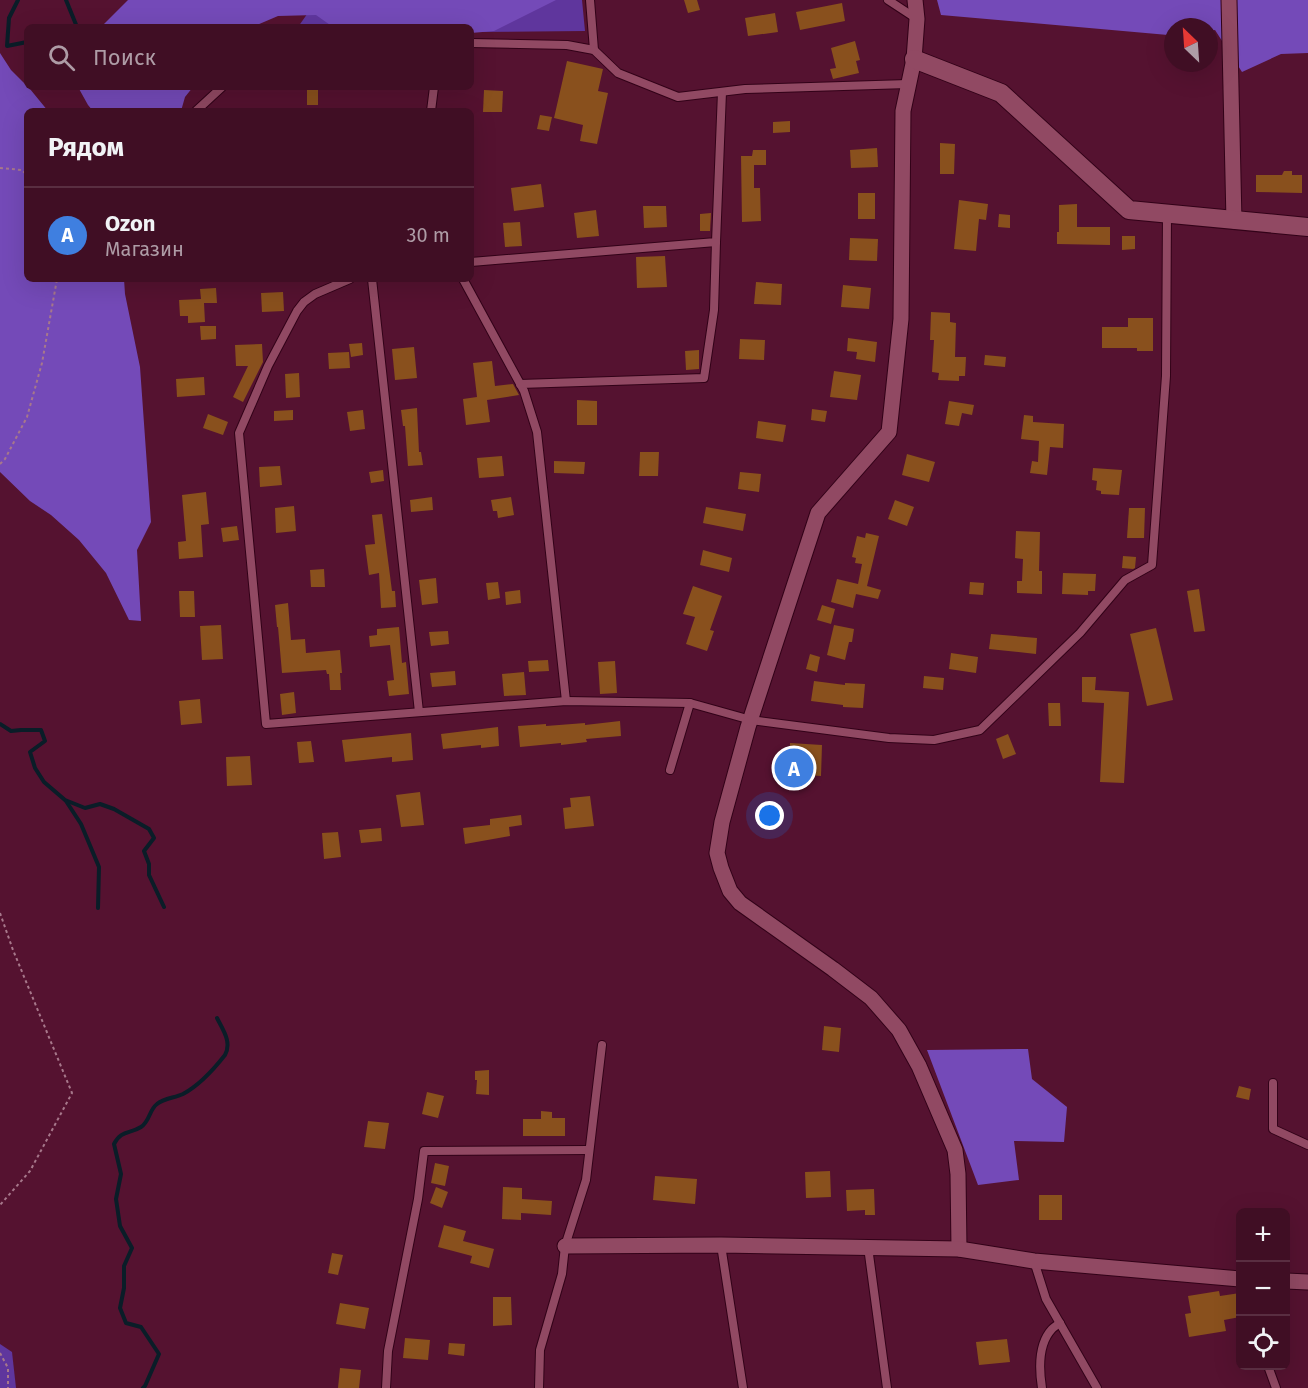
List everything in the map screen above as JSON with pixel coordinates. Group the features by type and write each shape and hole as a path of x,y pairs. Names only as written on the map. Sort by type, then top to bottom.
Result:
{"street":[{"path":"915,0 917,19 914,59 903,111 901,319 889,432 818,513 751,720 722,822 717,853 730,891 740,903 871,998 899,1030 919,1066 955,1149 958,1174 959,1249"},
{"path":"1229,0 1234,221"},
{"path":"914,59 1001,93 1129,210 1308,227"},
{"path":"565,1246 721,1245 959,1249 1034,1261 1236,1279"},
{"path":"1290,1281 1308,1282"}],"lane":[{"path":"590,0 594,50"},
{"path":"888,0 917,19"},
{"path":"474,43 567,45 594,50 618,73 678,97 745,89 908,84"},
{"path":"199,108 219,90"},
{"path":"431,108 434,90"},
{"path":"520,384 704,378 714,310 722,92"},
{"path":"343,282 315,294 297,310 268,366 239,433 266,724 566,700 690,703 751,720 889,738 934,740 980,730 1080,633 1125,580 1152,565 1166,376 1167,214"},
{"path":"474,262 716,242"},
{"path":"372,282 419,712"},
{"path":"465,282 524,391 537,432 566,700"},
{"path":"670,770 690,703"},
{"path":"539,1388 540,1350 562,1274 565,1246 586,1180 602,1045"},
{"path":"1273,1083 1273,1129 1308,1146"},
{"path":"386,1388 388,1351 418,1199 424,1151 590,1150"},
{"path":"721,1245 743,1388"},
{"path":"868,1247 887,1388"},
{"path":"1034,1261 1046,1299 1097,1388"},
{"path":"1042,1388 1042,1346 1052,1329 1060,1323"},
{"path":"1270,1370 1276,1388"}],"path":[{"path":"0,168 24,172"},
{"path":"0,464 5,459 27,417 42,363 56,282"},
{"path":"0,913 72,1093 30,1171 0,1205"},
{"path":"1,1356 8,1368 8,1388"}],"shaded area":[{"path":"128,0 556,0 494,31 474,33 474,24 329,24 316,15 278,16 259,24 104,24"},
{"path":"317,0 582,0 585,31 474,32 474,24 300,24"},
{"path":"937,0 1308,0 1308,53 1281,54 1242,72 1218,35 1218,18 1164,18 1164,35 941,15"},
{"path":"0,53 11,70 24,83 24,90 31,90 46,108 24,108 24,282 124,282 140,367 151,522 137,550 141,621 129,620 106,573 79,540 51,515 30,501 0,472"},
{"path":"80,90 191,90 185,97 182,108 90,108"},
{"path":"1028,1049 1032,1079 1067,1107 1064,1142 1014,1141 1019,1180 978,1185 927,1050"},
{"path":"0,1344 12,1352 16,1388 0,1388"}],"building":[{"path":"684,0 697,0 700,10 688,13"},
{"path":"842,3 845,21 800,30 796,12"},
{"path":"775,13 778,32 748,36 745,18"},
{"path":"855,41 860,60 856,61 859,73 833,79 830,69 836,68 831,48"},
{"path":"567,61 603,69 598,91 608,93 597,144 580,141 583,125 554,118"},
{"path":"307,90 318,90 318,105 307,105"},
{"path":"484,90 503,91 502,112 483,112"},
{"path":"540,115 552,117 549,131 537,129"},
{"path":"790,121 790,132 773,133 773,122"},
{"path":"940,143 955,144 954,174 940,174"},
{"path":"877,148 878,167 851,168 850,150"},
{"path":"753,150 766,150 766,165 754,165 754,188 760,188 761,221 742,222 741,156 752,156"},
{"path":"1284,171 1292,171 1292,175 1302,175 1302,193 1256,192 1256,175 1282,175"},
{"path":"541,184 544,207 514,211 511,188"},
{"path":"858,193 875,193 875,219 858,219"},
{"path":"959,200 988,204 986,220 979,219 976,251 954,249"},
{"path":"1077,204 1077,227 1110,227 1110,245 1057,244 1059,205"},
{"path":"643,206 666,206 667,227 644,228"},
{"path":"596,210 599,236 577,238 574,213"},
{"path":"711,213 710,231 700,231 700,214"},
{"path":"999,214 1010,215 1010,228 998,227"},
{"path":"520,222 522,246 505,247 503,223"},
{"path":"1122,236 1135,236 1135,249 1122,250"},
{"path":"850,238 878,239 877,261 849,260"},
{"path":"665,256 667,287 637,288 636,257"},
{"path":"756,282 782,284 781,305 754,304"},
{"path":"843,285 871,288 869,309 841,307"},
{"path":"216,288 217,303 204,303 205,322 188,323 188,316 180,316 179,300 201,299 200,289"},
{"path":"283,292 284,311 262,312 261,293"},
{"path":"931,312 950,313 950,322 956,323 955,357 966,357 965,376 959,376 959,381 938,380 939,373 932,372 934,340 930,340"},
{"path":"1128,318 1153,318 1153,351 1137,351 1137,348 1102,348 1102,327 1128,327"},
{"path":"200,326 216,326 216,339 201,340"},
{"path":"848,338 877,342 875,362 856,359 857,352 847,351"},
{"path":"740,339 765,340 764,360 739,359"},
{"path":"362,343 363,355 351,357 349,344"},
{"path":"262,344 263,362 243,402 233,397 248,366 236,366 235,345"},
{"path":"414,347 417,378 395,380 392,349"},
{"path":"699,350 699,369 686,370 685,351"},
{"path":"349,352 350,368 329,369 328,353"},
{"path":"985,355 1006,357 1005,367 984,365"},
{"path":"492,361 495,386 513,384 519,395 487,400 490,422 466,425 463,399 477,397 473,363"},
{"path":"834,371 861,375 857,400 830,397"},
{"path":"299,373 300,397 286,398 285,374"},
{"path":"204,377 205,395 177,397 176,379"},
{"path":"577,400 597,401 597,425 577,425"},
{"path":"949,401 974,405 972,415 962,413 959,426 945,424"},
{"path":"417,408 419,452 421,452 423,465 408,466 405,426 403,426 401,410"},
{"path":"812,409 827,411 825,422 811,420"},
{"path":"293,410 293,420 274,421 274,411"},
{"path":"363,410 365,429 350,431 347,412"},
{"path":"208,414 228,422 223,435 203,428"},
{"path":"1024,415 1033,416 1033,422 1064,424 1063,448 1050,447 1047,475 1030,473 1032,461 1038,462 1039,441 1021,439"},
{"path":"758,421 786,425 783,442 756,438"},
{"path":"640,452 659,452 658,476 639,476"},
{"path":"907,454 935,462 929,482 902,475"},
{"path":"502,456 504,476 479,478 477,458"},
{"path":"554,461 585,462 584,474 554,473"},
{"path":"280,466 282,485 260,487 259,467"},
{"path":"1093,468 1122,470 1119,495 1101,494 1101,491 1096,490 1097,481 1092,480"},
{"path":"383,470 384,481 371,483 369,472"},
{"path":"740,472 761,474 759,492 738,489"},
{"path":"206,492 209,524 201,525 203,557 179,559 178,542 186,541 182,495"},
{"path":"432,497 433,510 411,512 410,500"},
{"path":"511,497 514,515 498,518 497,511 493,511 491,500"},
{"path":"895,500 914,507 907,526 888,519"},
{"path":"294,506 296,531 276,533 275,508"},
{"path":"706,507 746,514 743,531 703,523"},
{"path":"1129,508 1145,508 1144,538 1127,538"},
{"path":"382,514 396,607 381,608 379,573 369,575 365,545 375,544 372,515"},
{"path":"237,526 239,540 223,542 221,528"},
{"path":"1016,531 1040,532 1039,571 1042,571 1042,594 1017,593 1017,581 1022,581 1023,559 1015,558"},
{"path":"866,533 879,536 867,586 881,590 878,599 856,594 853,608 831,602 837,579 858,584 862,564 855,563 856,558 852,557 857,536 865,538"},
{"path":"703,550 732,558 729,572 700,565"},
{"path":"1123,556 1136,557 1135,568 1122,568"},
{"path":"324,569 325,587 311,587 310,570"},
{"path":"1063,573 1096,574 1095,591 1088,591 1088,595 1062,594"},
{"path":"436,578 438,603 422,605 419,580"},
{"path":"498,582 500,598 488,600 486,583"},
{"path":"970,582 984,583 983,595 969,594"},
{"path":"693,586 722,596 710,630 714,631 707,651 686,644 695,617 683,614"},
{"path":"1199,589 1205,631 1194,632 1187,591"},
{"path":"520,590 521,603 506,605 505,592"},
{"path":"179,591 194,591 195,617 180,617"},
{"path":"288,603 291,640 305,639 306,653 340,650 341,690 330,690 329,674 326,670 282,673 275,605"},
{"path":"822,605 835,609 831,624 817,620"},
{"path":"221,625 223,659 202,660 200,626"},
{"path":"834,625 854,629 845,660 827,655"},
{"path":"399,627 402,663 406,662 409,694 389,696 387,681 394,680 390,645 370,647 369,636 377,635 377,629"},
{"path":"1156,628 1173,700 1147,706 1130,634"},
{"path":"448,631 449,644 431,646 429,632"},
{"path":"991,634 1037,638 1036,654 989,649"},
{"path":"951,653 978,657 976,673 949,669"},
{"path":"810,654 820,657 817,672 806,669"},
{"path":"548,660 549,671 529,672 528,661"},
{"path":"615,661 617,693 600,694 598,662"},
{"path":"455,671 456,685 432,687 430,673"},
{"path":"524,672 526,695 504,696 502,674"},
{"path":"924,676 944,678 943,690 923,688"},
{"path":"1082,677 1096,677 1095,690 1129,692 1124,783 1100,782 1104,703 1082,702"},
{"path":"814,681 845,685 845,683 865,684 863,708 811,701"},
{"path":"294,692 296,713 282,715 280,694"},
{"path":"200,699 202,723 181,725 179,701"},
{"path":"1048,703 1060,703 1061,726 1049,726"},
{"path":"620,721 621,736 586,739 587,742 561,745 561,743 520,747 518,726 585,723 585,725"},
{"path":"498,727 499,746 481,748 481,745 443,749 441,734"},
{"path":"411,733 413,760 392,762 392,757 345,762 342,740"},
{"path":"1008,734 1016,754 1003,759 996,739"},
{"path":"311,741 314,762 299,763 297,742"},
{"path":"790,743 822,745 821,776 788,774"},
{"path":"250,756 252,785 227,786 226,757"},
{"path":"420,792 424,825 401,827 396,795"},
{"path":"590,796 594,826 565,829 563,808 571,807 570,798"},
{"path":"521,815 522,825 509,827 510,836 465,844 463,828 490,825 490,819"},
{"path":"381,828 382,841 361,843 359,830"},
{"path":"338,832 341,857 324,859 322,833"},
{"path":"824,1026 841,1028 839,1052 822,1050"},
{"path":"489,1070 489,1095 476,1094 475,1071"},
{"path":"1239,1086 1251,1089 1249,1100 1236,1097"},
{"path":"427,1092 444,1096 438,1118 422,1114"},
{"path":"541,1111 552,1112 552,1118 565,1118 565,1136 523,1136 523,1119 541,1119"},
{"path":"368,1121 389,1123 385,1149 364,1147"},
{"path":"435,1163 449,1166 445,1186 431,1183"},
{"path":"830,1171 831,1197 806,1198 805,1172"},
{"path":"655,1176 697,1179 695,1204 653,1200"},
{"path":"436,1187 448,1192 442,1208 430,1203"},
{"path":"503,1187 522,1188 522,1199 552,1201 551,1215 521,1213 521,1220 502,1219"},
{"path":"874,1189 875,1215 865,1215 865,1210 847,1211 846,1190"},
{"path":"1039,1195 1062,1195 1062,1220 1039,1220"},
{"path":"444,1225 466,1231 463,1241 494,1249 489,1268 470,1263 472,1256 438,1247"},
{"path":"332,1253 343,1255 338,1275 328,1273"},
{"path":"1219,1291 1220,1296 1236,1294 1236,1318 1224,1320 1226,1331 1189,1337 1185,1314 1191,1313 1188,1296"},
{"path":"493,1297 511,1297 512,1325 493,1326"},
{"path":"340,1303 369,1308 365,1329 336,1324"},
{"path":"405,1338 430,1340 428,1360 403,1358"},
{"path":"1007,1339 1010,1362 979,1365 976,1342"},
{"path":"449,1343 465,1344 464,1356 448,1354"},
{"path":"340,1368 361,1370 359,1388 338,1388"}],"waterway":[{"path":"18,0 9,18 7,46 24,43"},
{"path":"66,0 76,24"},
{"path":"0,724 11,731 41,730 45,741 30,752 35,768 44,782 65,800 85,808 100,804 114,809 149,829 154,838 144,851 149,864 149,875 164,907"},
{"path":"66,801 81,824 99,867 98,908"},
{"path":"143,1388 159,1354 141,1327 126,1323 120,1308 124,1288 124,1266 132,1248 120,1226 116,1199 121,1174 114,1144 123,1134 144,1125 157,1104 195,1086 221,1060 228,1045 217,1018"}],"place":[{"name":"Ozon","path":"794,768"}]}
